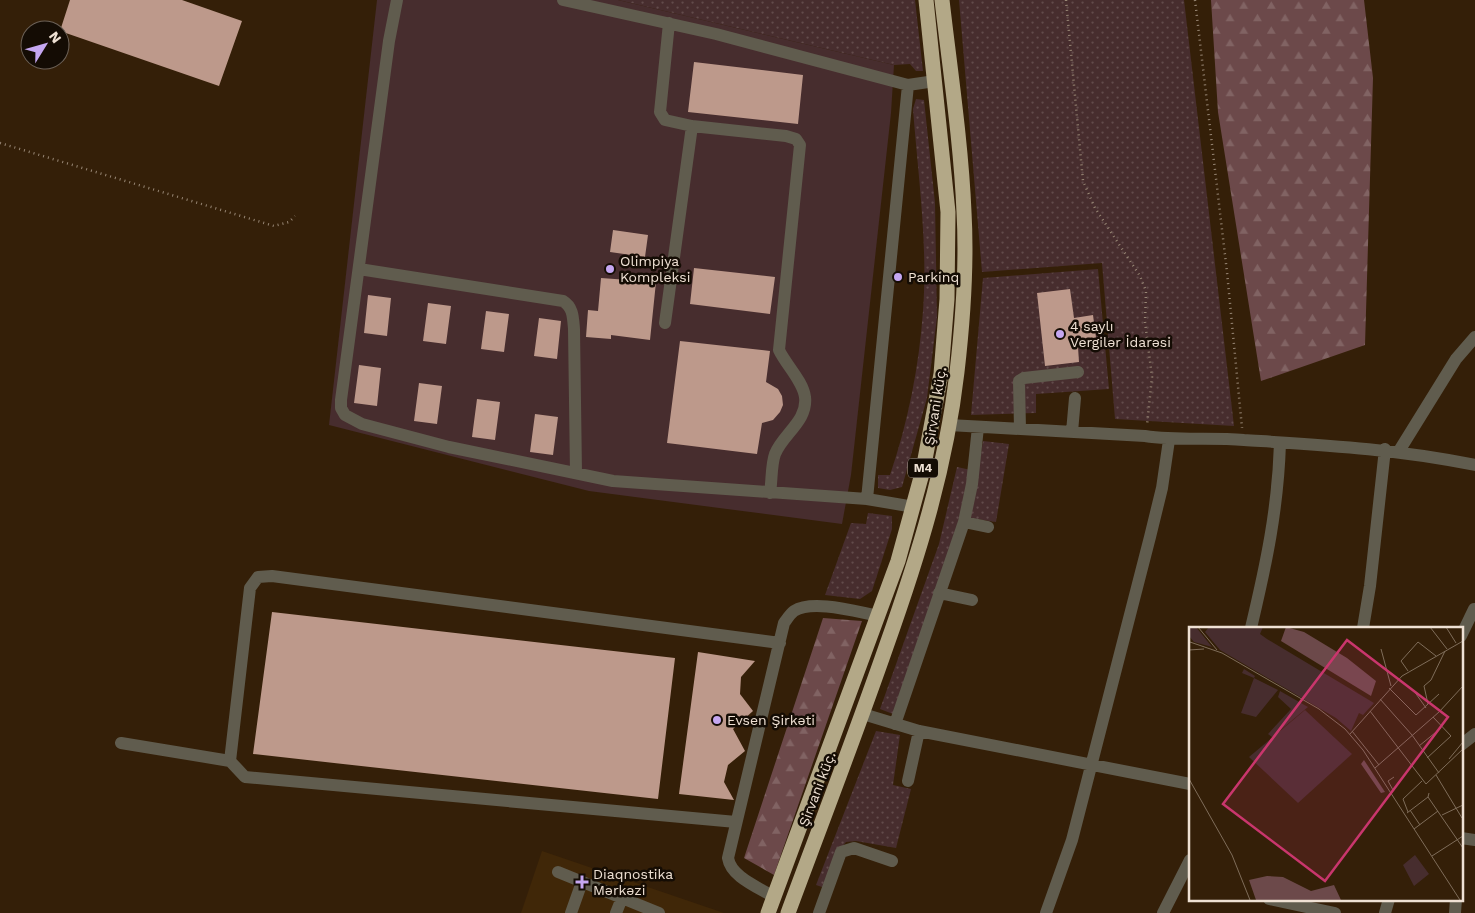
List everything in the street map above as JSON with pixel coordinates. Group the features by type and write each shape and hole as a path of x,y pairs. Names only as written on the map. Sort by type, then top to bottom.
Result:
{"highway":[{"name":"M4","path":"768,913 879,616 914,507 941,374 947,299 948,212 936,81 926,0"},
{"name":"Şirvani küç.","path":"788,913 863,714 932,509 949,425 961,333 964,214 958,140 942,0"}],"street":[{"path":"398,0 389,42 341,400 345,415 362,424 449,447 613,480 867,500 914,507"},
{"path":"563,0 669,23 908,85 936,81"},
{"path":"669,23 660,112 665,120 692,126 786,136 796,139 800,146 779,350 786,365 799,380 805,396 805,406 801,419 781,442 774,457 770,493"},
{"path":"867,500 908,85"},
{"path":"665,323 692,126"},
{"path":"359,269 563,301 568,304 573,314 574,329 576,473"},
{"path":"1400,451 1456,360 1475,337"},
{"path":"1020,429 1019,381 1024,378 1078,372"},
{"path":"1072,432 1075,398"},
{"path":"949,425 1145,436 1169,440 1243,440 1385,449 1475,465"},
{"path":"895,724 964,522 972,484 978,427"},
{"path":"1046,913 1072,840 1092,764 1155,517 1169,440"},
{"path":"1251,627 1269,552 1278,482 1280,443"},
{"path":"1363,627 1370,586 1385,449"},
{"path":"964,522 988,527"},
{"path":"230,761 250,588 258,577 272,576 780,643"},
{"path":"939,593 972,600"},
{"path":"774,897 738,875 729,866 728,858 784,623 792,612 806,606 842,609 879,616"},
{"path":"1462,634 1474,609"},
{"path":"863,714 919,731 1189,784"},
{"path":"908,781 919,731"},
{"path":"1462,745 1475,734"},
{"path":"121,743 230,761 245,777 736,822"},
{"path":"1462,746 1475,747"},
{"path":"1462,838 1475,840"},
{"path":"819,913 841,852 854,848 892,861"},
{"path":"1163,913 1185,876 1189,863"},
{"path":"558,872 659,913"},
{"path":"571,913 582,882"},
{"path":"616,913 622,898"},
{"path":"1274,900 1335,913"},
{"path":"1385,913 1388,900"},
{"path":"1455,913 1456,900"}],"path":[{"path":"1066,0 1083,181 1095,208 1140,276 1146,291 1145,322 1152,377 1145,436"},
{"path":"1195,0 1227,272 1243,440"},
{"path":"0,143 274,226 289,222 295,216"}],"shaded area":[{"name":"Olimpiya Kompleksi","path":"377,0 618,0 894,65 891,113 851,475 842,524 589,491 329,425"},
{"path":"618,0 915,0 923,71 916,71 910,64 894,65"},
{"path":"959,0 1184,0 1234,426 1115,419 1102,263 982,272"},
{"path":"916,99 924,100 935,203 937,317 927,398 902,487 890,490 878,488 878,475 890,475 902,435 916,374 923,311 923,235 913,109"},
{"path":"1098,269 1109,389 1036,394 1036,413 971,415 983,278"},
{"path":"983,441 1009,444 996,522 970,518"},
{"path":"957,467 971,470 962,515 893,714 880,709 939,544"},
{"path":"868,513 892,516 892,529 872,591 860,599 825,595 851,523 866,524"},
{"path":"876,731 900,735 893,785 911,789 896,848 856,841 846,842 841,848 825,888 816,885"},
{"name":"Diaqnostika Mərkəzi","path":"542,851 724,913 521,913"}],"green space":[{"path":"1211,0 1364,0 1373,78 1365,345 1261,381 1218,112"},
{"path":"823,618 862,621 774,875 744,858"}],"building":[{"path":"70,0 182,0 242,21 219,86 70,34 70,20 64,20"},
{"path":"694,62 803,75 798,124 688,112"},
{"path":"613,230 648,235 645,257 610,252"},
{"path":"694,268 775,277 770,314 690,304"},
{"path":"601,278 656,282 650,340 611,335 611,339 586,337 588,310 598,311"},
{"path":"1070,289 1074,318 1093,315 1097,345 1078,347 1079,362 1045,366 1037,293"},
{"path":"368,295 391,298 387,336 364,333"},
{"path":"428,303 451,306 446,344 423,341"},
{"path":"486,311 509,314 504,352 481,349"},
{"path":"539,318 561,321 557,359 534,356"},
{"path":"680,341 770,351 766,382 778,389 782,396 783,405 773,420 762,423 757,454 667,443"},
{"path":"359,365 381,368 377,406 354,403"},
{"path":"419,383 442,386 437,424 414,421"},
{"path":"477,399 500,402 495,440 472,437"},
{"path":"535,414 558,417 553,455 530,452"},
{"path":"272,612 675,658 658,799 253,754"},
{"path":"698,652 755,661 741,677 740,694 753,711 733,729 745,751 728,765 724,782 734,800 679,794"}],"place":[{"name":"Olimpiya Kompleksi","path":"610,269"},
{"name":"Parkinq","path":"898,277"},
{"name":"4 saylı Vergilər İdarəsi","path":"1060,334"},
{"name":"Evsen Şirkəti","path":"717,720"},
{"name":"Diaqnostika Mərkəzi","path":"582,882"}]}
